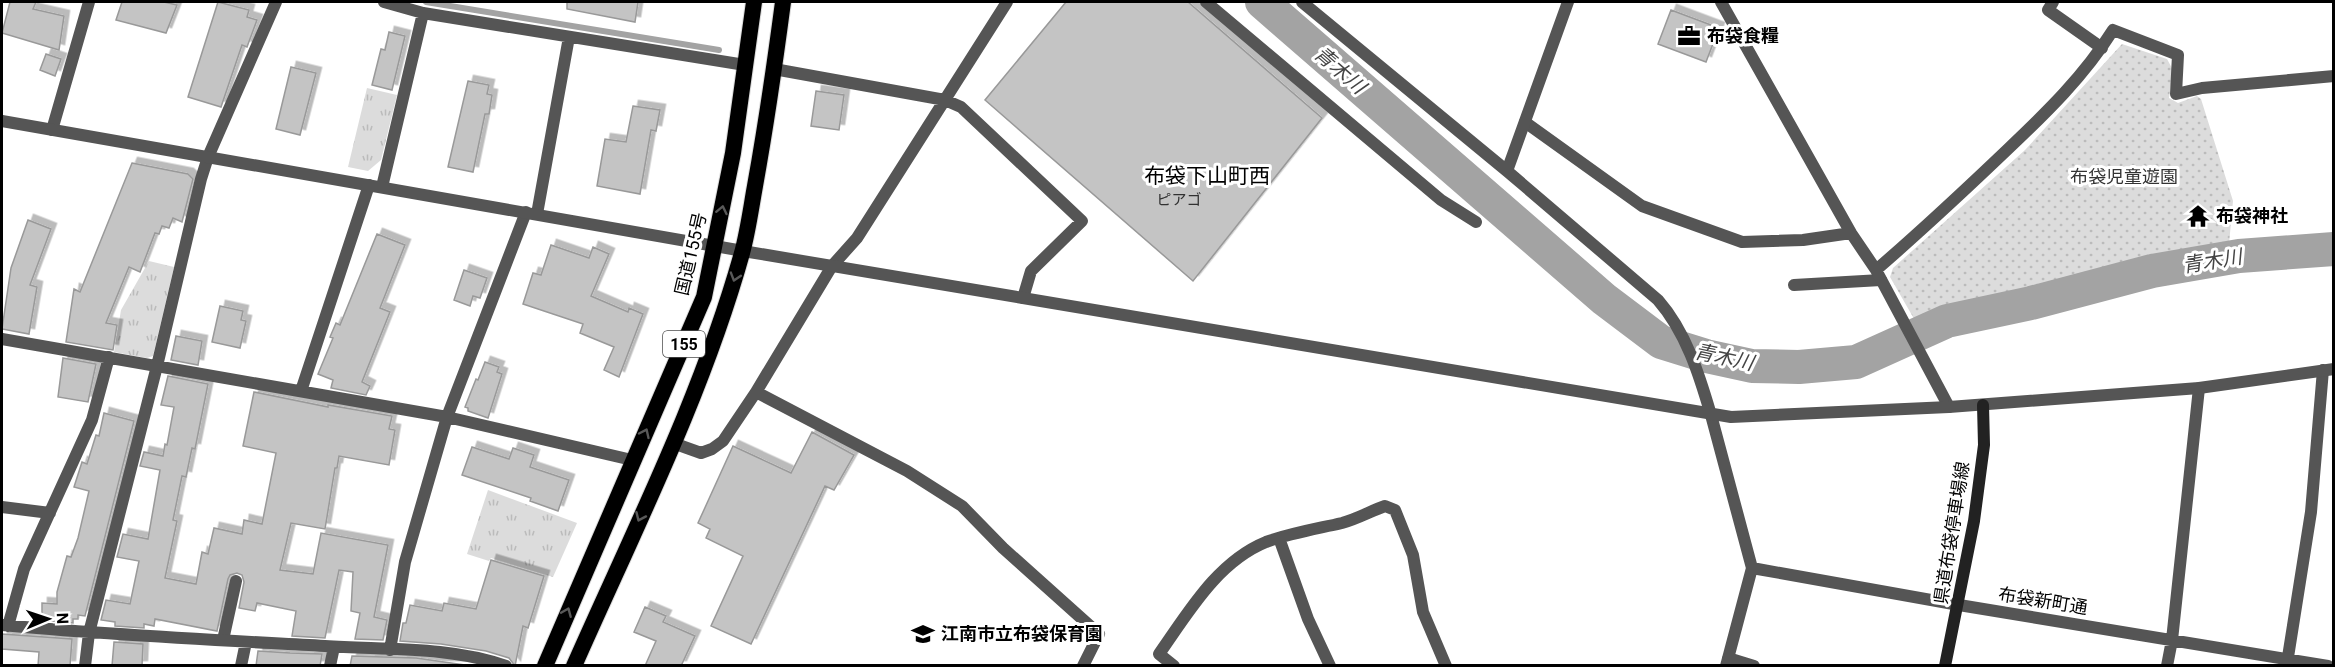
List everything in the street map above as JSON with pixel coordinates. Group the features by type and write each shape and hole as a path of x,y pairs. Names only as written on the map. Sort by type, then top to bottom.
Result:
{"highway":[{"name":"国道155号","path":"544,666 704,297 733,153 754,2"},
{"name":"155","path":"574,666 698,386 743,250 783,2"}],"main road":[{"name":"県道布袋停車場線","path":"1945,666 1974,521 1984,445 1983,405"}],"street":[{"path":"52,130 89,2"},
{"path":"85,666 89,633 157,366 201,179 208,157 276,2"},
{"path":"384,2 423,13 745,65"},
{"path":"674,443 701,453 723,441 756,392 832,266 857,238 1007,2"},
{"path":"1206,2 1441,200 1476,222"},
{"path":"1302,2 1642,284 1673,317 1696,366 1752,568 1727,662 1755,666"},
{"path":"1507,171 1568,2"},
{"path":"1721,2 1851,233 1905,323 1948,407"},
{"path":"2053,2 2048,10 2102,48"},
{"path":"382,187 423,13"},
{"path":"1794,285 1878,275 2064,95 2114,30 2178,55 2176,94 2202,88 2334,76"},
{"path":"390,650 405,562 447,417 531,213 569,37"},
{"path":"774,69 945,100 961,107 1083,221 1031,271 1023,298"},
{"path":"2,121 832,266 1711,415 1731,417 1983,405 2199,387 2328,370 2311,512 2288,657"},
{"path":"1525,122 1642,206 1742,242 1803,240 1851,233"},
{"path":"301,391 369,185"},
{"path":"2,339 447,417 632,460"},
{"path":"109,357 92,420 24,569 5,626 89,633 436,652 486,659 506,666"},
{"path":"2167,666 2172,639 2199,387"},
{"path":"756,392 907,471 962,506 1004,548 1100,634 1083,666"},
{"path":"1174,666 1160,654 1193,605 1218,576 1241,557 1264,543 1297,532 1344,522 1385,506 1395,510 1413,555 1423,612 1446,666"},
{"path":"2,507 50,513"},
{"path":"1279,538 1308,619 1330,666"},
{"name":"布袋新町通","path":"1752,568 1959,605 2288,657 2328,666"},
{"path":"223,640 236,581"},
{"path":"241,666 246,642"},
{"path":"330,666 334,647"},
{"path":"433,666 436,652"}],"green space":[{"name":"布袋児童遊園","path":"2122,44 2167,59 2173,70 2169,98 2178,103 2197,96 2201,99 2233,201 2229,244 1917,324 1890,277 1893,268 2025,150"},
{"path":"367,88 397,95 381,160 368,171 348,167"},
{"path":"149,261 174,267 153,356 147,358 114,352 121,310"},
{"path":"488,490 577,523 553,577 491,558 489,561 467,554"}],"building":[{"path":"10,2 36,2 33,9 64,16 59,50 2,33"},
{"path":"122,2 164,2 177,5 166,33 116,20"},
{"path":"218,2 249,10 247,17 257,20 247,47 242,45 221,107 188,97"},
{"path":"567,2 638,2 635,22 567,9"},
{"path":"1066,2 1188,2 1322,118 1193,281 985,100"},
{"name":"布袋食糧","path":"1671,10 1719,28 1706,62 1658,44"},
{"path":"389,32 405,36 392,90 372,85 381,49 385,50"},
{"path":"46,54 61,59 55,76 40,70"},
{"path":"291,67 316,73 300,135 276,129"},
{"path":"468,81 489,85 487,94 492,95 489,114 485,114 473,172 448,167"},
{"path":"816,91 844,95 839,130 811,126"},
{"path":"633,106 660,110 656,131 651,130 640,194 597,186 605,139 626,142"},
{"path":"132,163 188,174 193,179 182,222 173,218 169,228 162,226 159,234 155,233 140,272 129,267 106,323 117,325 113,350 66,342 74,289 80,292"},
{"path":"28,220 51,229 30,285 37,287 29,334 2,329 11,268"},
{"path":"377,234 405,245 380,308 390,312 362,382 370,386 366,395 331,388 333,380 318,374 333,338 330,337 336,323 340,325"},
{"path":"551,245 589,258 593,247 609,254 591,296 628,312 629,308 643,314 619,377 604,370 614,347 580,333 583,324 523,304 533,273 541,275"},
{"path":"464,270 487,278 480,298 473,296 470,306 454,300"},
{"path":"220,306 243,311 241,320 246,321 240,348 212,342"},
{"path":"176,336 202,341 198,365 171,360"},
{"path":"63,358 96,364 88,402 58,397"},
{"path":"485,362 499,367 497,372 502,374 488,418 468,411 465,407"},
{"path":"168,376 208,384 195,449 192,448 186,477 182,476 173,520 177,521 165,578 196,584 202,552 208,554 214,528 242,534 244,520 262,524 276,453 243,446 254,392 328,407 328,405 392,416 389,429 395,430 389,465 339,456 325,529 291,523 280,570 313,574 321,533 388,545 374,617 387,620 383,640 355,639 360,613 351,611 353,572 339,570 325,638 292,636 296,611 257,603 255,611 239,608 244,582 242,575 237,573 230,575 228,579 217,631 155,619 154,626 144,624 144,628 115,626 115,622 101,620 106,600 130,604 139,561 117,557 123,534 148,539 160,470 140,466 144,452 163,456 165,444 167,445 174,407 161,405"},
{"path":"104,413 134,421 85,616 78,615 78,619 73,619 73,623 42,620 42,603 57,604 57,592 67,556 71,557 78,538 89,491 74,487 82,462 87,464 96,435 99,436"},
{"path":"812,432 854,455 834,490 825,486 751,644 711,626 743,556 706,538 710,529 698,523 733,446 791,473"},
{"path":"472,447 509,459 513,448 534,455 530,467 569,480 558,511 530,501 531,498 462,475"},
{"path":"491,560 544,576 528,628 523,626 515,666 509,658 486,651 400,641 403,623 406,623 410,605 442,611 444,603 476,609"},
{"path":"645,607 666,616 663,622 695,636 681,666 645,666 656,641 634,632"},
{"path":"2,634 72,639 70,666 38,666 39,652 2,649"},
{"path":"114,642 143,644 142,666 112,666"},
{"path":"258,651 322,654 320,666 256,666"},
{"path":"352,656 416,658 472,666 350,666"}],"waterway":[{"path":"426,2 719,50"},
{"name":"青木川","path":"1262,2 1604,299 1661,342 1706,356 1752,366 1799,367 1856,362 1947,321 2031,303 2152,271 2239,256 2334,249"}],"place":[{"name":"布袋食糧","path":"1689,36"},
{"name":"布袋神社","path":"2198,216"},
{"name":"江南市立布袋保育園","path":"923,634"}],"district":[{"name":"布袋下山町西","path":"1207,176"}]}
